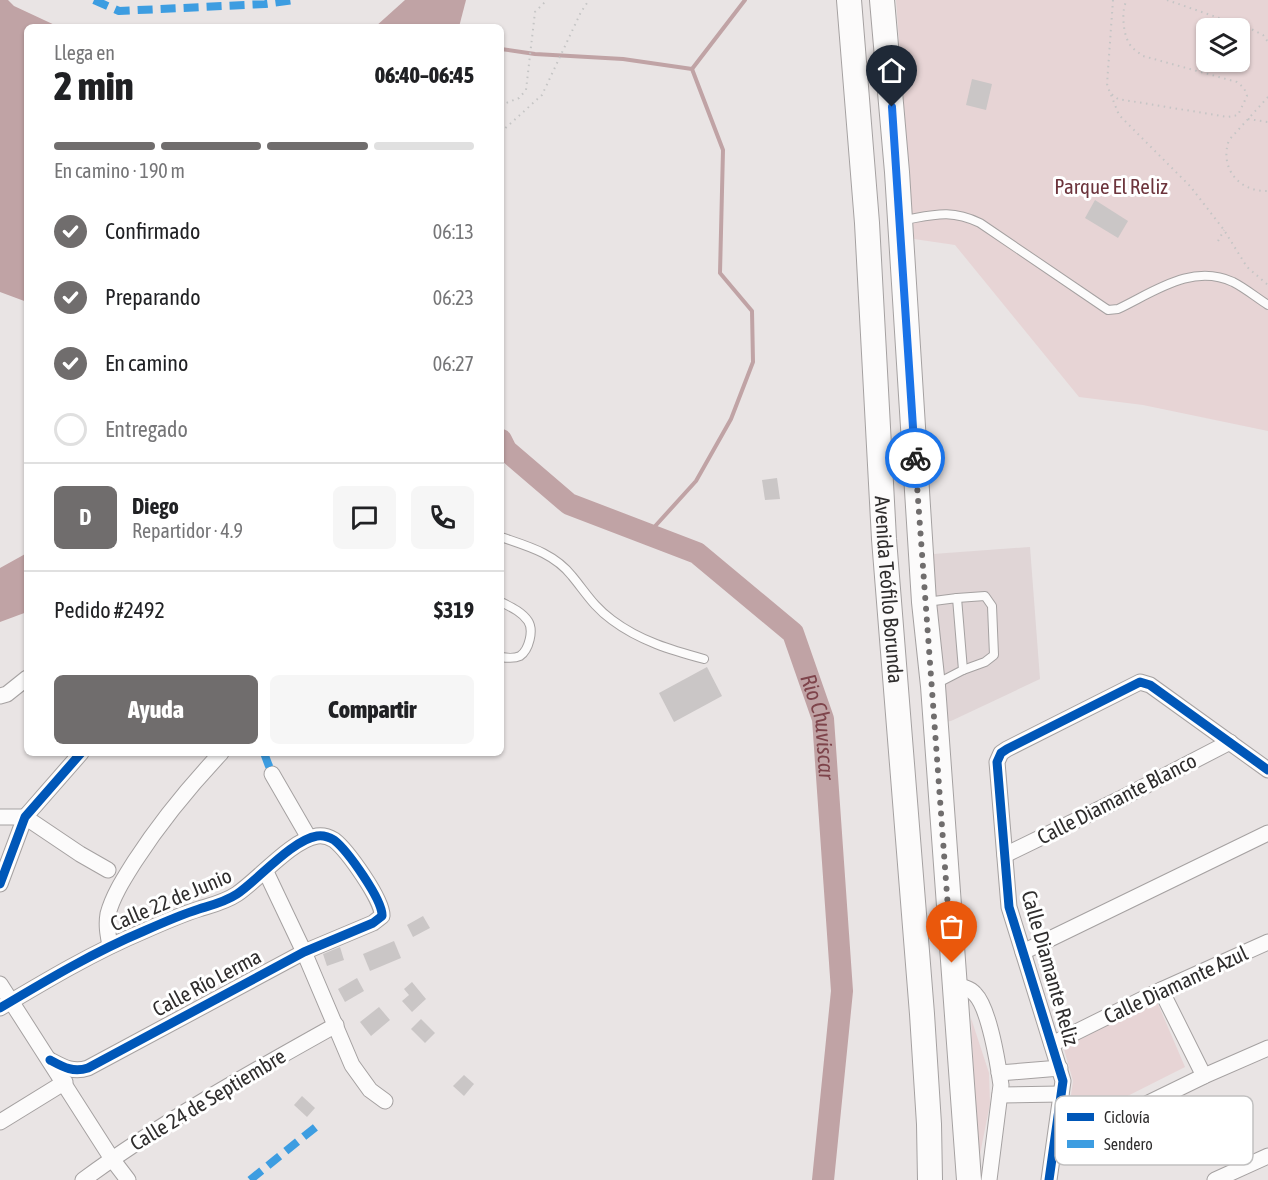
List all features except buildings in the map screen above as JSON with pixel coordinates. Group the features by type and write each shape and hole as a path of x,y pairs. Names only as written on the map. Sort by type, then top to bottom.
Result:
{"main road":[{"name":"Avenida Teófilo Borunda","path":"849,0 867,223 884,539 922,1014 930,1180"},
{"name":"Avenida Teófilo Borunda","path":"882,0 897,172 924,602 933,686 969,1180"},
{"path":"867,223 899,221"},
{"path":"922,1014 938,996 954,986"}],"street":[{"path":"0,696 7,694 24,680"},
{"name":"Calle Diamante Reliz","path":"1061,1094 1063,1081 1060,1068 1009,907 997,762 1000,753 1137,683 1145,682 1268,770"},
{"name":"Calle Diamante Blanco","path":"1005,855 1230,742"},
{"path":"0,884 25,817 78,756"},
{"path":"110,946 107,931 109,911 125,878 157,828 189,786 218,756"},
{"path":"272,774 309,838"},
{"path":"0,817 25,817 108,870"},
{"path":"1023,952 1268,833"},
{"name":"Calle Río Lerma","path":"50,1060 67,1069 79,1071 88,1068 304,951 378,921 382,916 379,903 359,870 336,841 323,835 309,838"},
{"name":"Calle 22 de Junio","path":"5,1005 110,946 168,920 234,896 309,838"},
{"path":"266,872 304,951 352,1065 370,1090 385,1101"},
{"name":"Calle Diamante Azul","path":"1052,1044 1161,990 1268,942"},
{"path":"0,984 5,1005 50,1060 112,1159 128,1180"},
{"path":"954,986 966,987 976,994 984,1006 999,1073 1001,1085 989,1180"},
{"path":"1161,990 1204,1076"},
{"name":"Calle 24 de Septiembre","path":"83,1180 112,1159 248,1074 336,1025"},
{"path":"1163,1096 1268,1048"},
{"path":"999,1073 1060,1068"},
{"path":"0,1122 64,1082"},
{"path":"1000,1095 1061,1094"},
{"name":"Calle Diamante Reliz","path":"1049,1180 1055,1141"},
{"path":"1253,1163 1268,1156"},
{"path":"1215,1180 1248,1165"}],"lane":[{"path":"899,221 953,213 965,216 980,223 1108,310 1118,309 1183,278 1208,274 1234,282 1268,306"},
{"path":"504,538 535,549 556,560 573,576 592,604 628,632 661,647 704,658"},
{"path":"924,602 985,596 992,606 994,655 985,662 963,670 933,686"},
{"path":"957,598 963,670"},
{"path":"504,604 521,613 531,625 527,647 522,654 511,658 504,657"}],"path":[{"path":"504,104 519,98 526,90 535,12 547,0"},
{"path":"504,129 542,95 581,12 589,0"},
{"path":"1113,0 1107,84 1119,115 1190,186 1224,230 1247,267 1268,285"},
{"path":"1110,93 1119,99 1228,117 1238,115 1247,96 1244,88 1237,82 1143,56 1133,49 1127,41 1125,31 1124,5 1127,0"},
{"path":"1167,0 1251,28 1263,35 1268,42"},
{"path":"1268,98 1229,140 1227,153 1229,169 1246,188 1268,191"},
{"path":"1248,119 1268,122"},
{"path":"1218,241 1224,230"}],"shaded area":[{"path":"0,0 8,0 14,6 53,24 24,24 24,301 0,292"},
{"path":"405,0 466,0 460,24 378,24"},
{"path":"1030,547 1040,679 945,722 933,554"},
{"path":"24,555 24,613 0,622 0,568"}],"green space":[{"name":"Parque El Reliz","path":"896,0 1268,0 1268,431 1143,405 1079,397 955,245 914,239"},
{"path":"1155,997 1185,1067 1128,1096 1071,1096 1073,1081 1062,1042"},
{"path":"971,1018 989,1073 990,1104 978,1164"}],"waterway":[{"path":"692,69 745,0"},
{"path":"504,49 535,54 623,59 692,69 723,150 720,273 752,311 753,362 731,419 696,481 648,534"},
{"name":"Rio Chuviscar","path":"504,446 569,504 697,553 793,633 823,719 842,991 823,1180"}],"marked path":[{"path":"94,0 119,11 265,4 295,0"},
{"path":"265,756 272,774"},
{"path":"250,1180 317,1126"}],"cycle path":[{"path":"1061,1096 1063,1081 1009,907 997,762 1001,753 1140,682 1150,685 1268,770"},
{"path":"0,884 25,817 78,756"},
{"path":"0,1008 125,939 171,919 232,897 287,852 307,839 317,836 330,838 340,845 377,899 382,916 373,923 304,952 88,1068 73,1070 50,1060"},
{"path":"1049,1180 1055,1138"}],"way so far":[{"path":"915,458 952,963"}],"route":[{"path":"892,107 915,458"}]}
